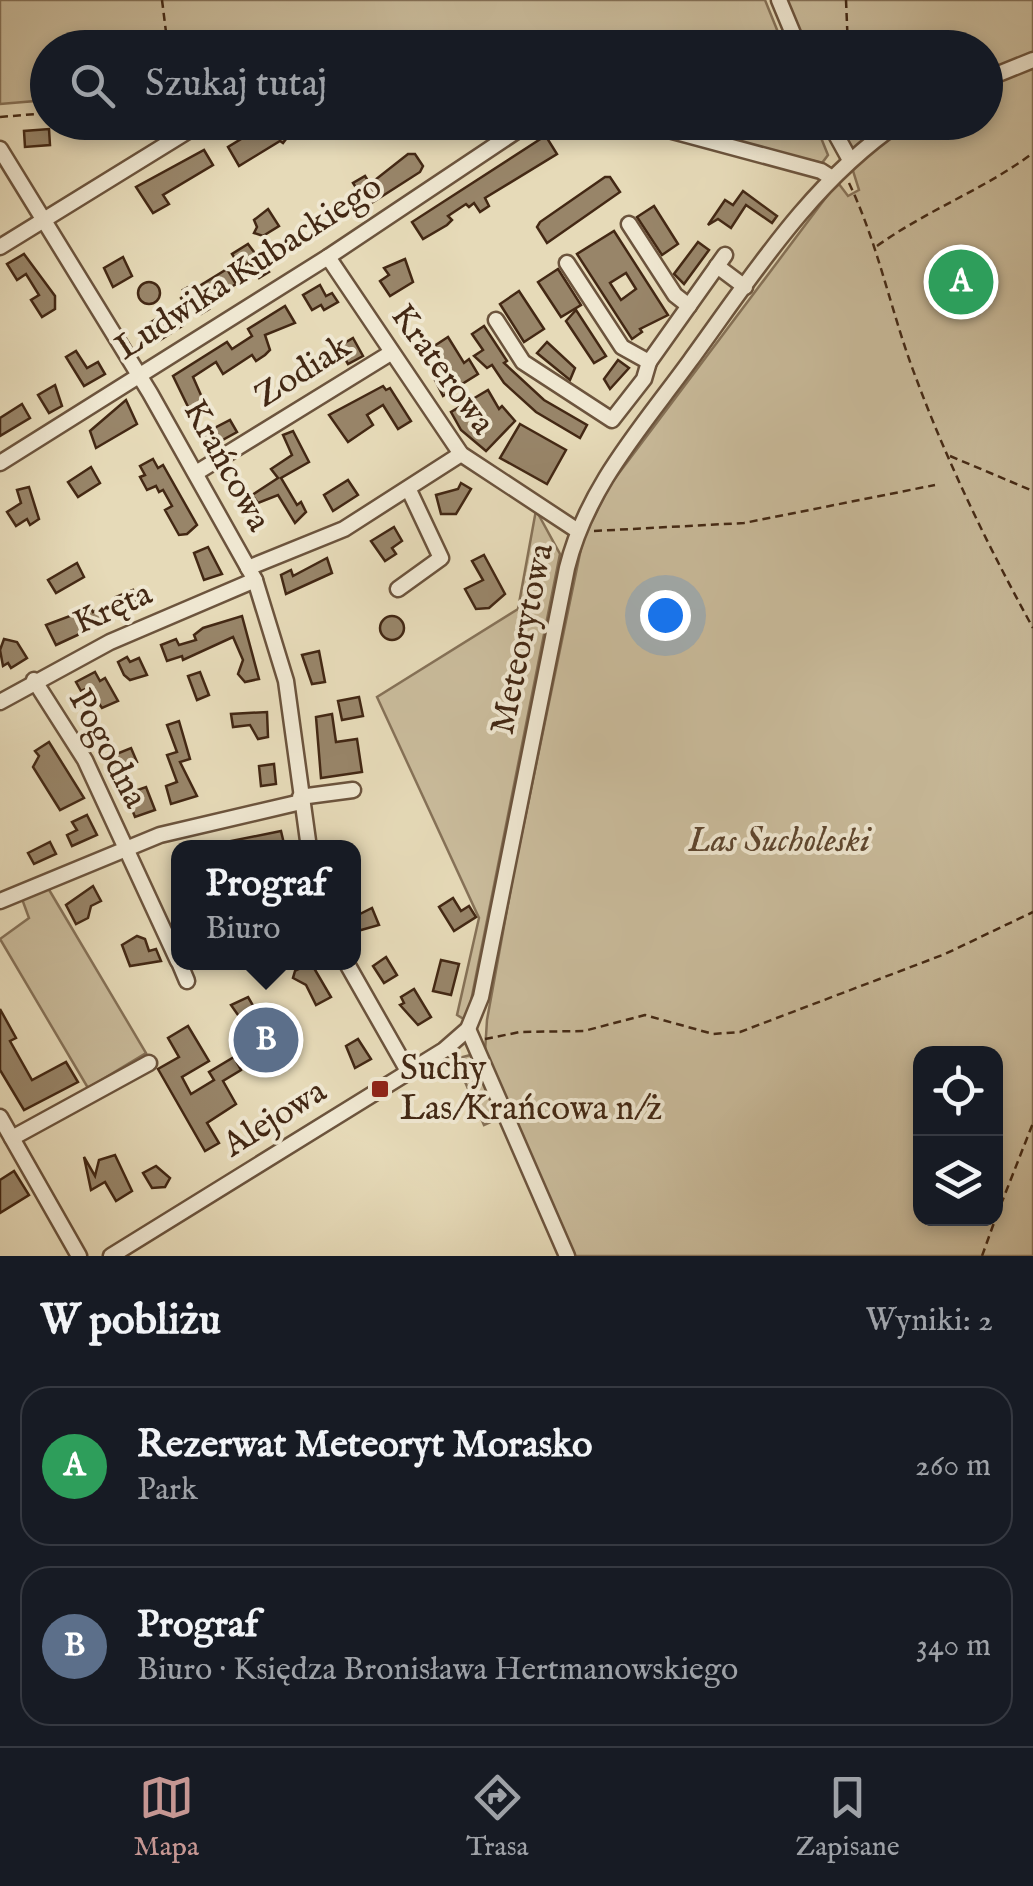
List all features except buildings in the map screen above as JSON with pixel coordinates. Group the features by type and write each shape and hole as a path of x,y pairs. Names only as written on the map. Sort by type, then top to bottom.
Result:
{"street":[{"path":"779,0 791,30"},
{"path":"1003,72 1033,60"},
{"path":"0,247 173,140"},
{"name":"Ludwika Kubackiego","path":"0,463 328,257 503,140"},
{"path":"708,140 835,174"},
{"path":"839,140 850,160"},
{"name":"Meteorytowa","path":"471,1036 578,531 601,482 744,286 835,174 876,140"},
{"name":"Krańcowa","path":"0,149 139,375 251,574 286,680 308,840"},
{"path":"629,224 675,295 689,306"},
{"name":"Kraterowa","path":"328,257 389,354 461,454 578,531"},
{"path":"496,320 523,362 612,420 721,260 744,286"},
{"path":"567,263 622,347 649,362"},
{"name":"Zodiak","path":"196,473 389,354"},
{"path":"630,398 652,412"},
{"name":"Kręta","path":"0,702 34,680 331,535 409,490 461,454"},
{"path":"398,589 441,558 409,490"},
{"name":"Pogodna","path":"34,680 85,760 171,942"},
{"path":"0,901 124,847 192,825 353,790"},
{"name":"Pogodna","path":"182,970 187,981"},
{"path":"351,970 408,1071"},
{"path":"471,1036 567,1256"},
{"name":"Alejowa","path":"111,1256 471,1036"},
{"path":"12,1138 149,1063"},
{"path":"0,1117 79,1256"}],"path":[{"path":"162,0 166,30"},
{"path":"846,0 847,30"},
{"path":"0,117 30,114"},
{"path":"877,246 915,218 1006,174 1033,153"},
{"path":"835,174 847,179 877,246 916,378 992,553 1033,628"},
{"path":"949,456 1033,491"},
{"path":"578,531 744,524 935,484"},
{"path":"471,1036 584,1030 646,1015 713,1034 740,1032 945,954 1033,912"},
{"path":"1003,1198 1033,1123"},
{"path":"982,1256 992,1226"}],"green space":[{"path":"0,0 765,0 777,30 30,30 30,101 0,104"},
{"name":"Las Sucholeski","path":"787,0 1033,0 1033,1256 572,1256 485,1052 487,1020 514,871 583,539 610,485 830,192 839,184 848,196 859,190 843,140 1003,140 1003,30 799,30"},
{"path":"728,140 822,140 828,155 822,163"},
{"path":"536,510 560,554 467,1021 457,1015 479,918 377,697 518,609"},
{"path":"48,888 146,1053 88,1088 0,939 29,918 22,899"},
{"path":"474,1054 504,1116 484,1125 455,1059"}],"place":[{"name":"Rezerwat Meteoryt Morasko","path":"961,282"},
{"name":"Prograf","path":"266,1040"},
{"name":"Suchy Las/Krańcowa n/ż","path":"380,1089"}]}
